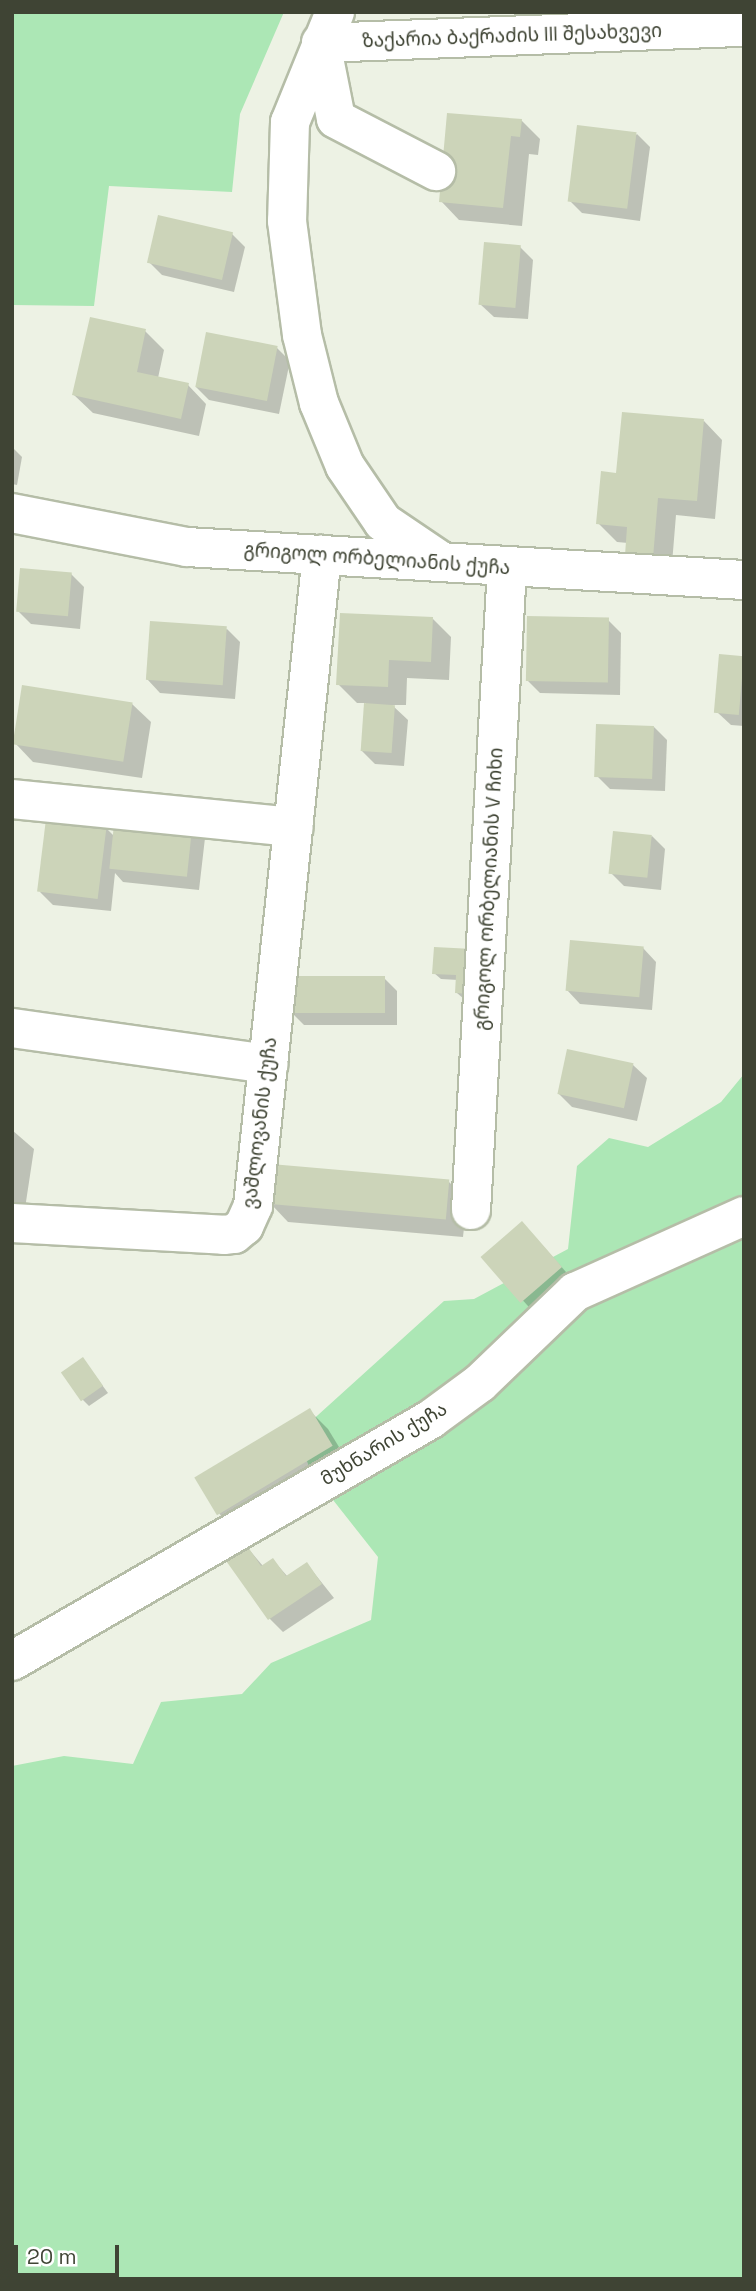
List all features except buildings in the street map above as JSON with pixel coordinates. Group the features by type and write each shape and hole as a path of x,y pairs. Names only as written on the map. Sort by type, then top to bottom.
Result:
{"street":[{"name":"ზაქარია ბაქრაძის III შესახვევი","path":"328,28 744,27"},
{"path":"328,28 336,119 436,171"},
{"path":"328,28 290,122 287,220 302,335 319,403 345,466 383,522 442,562"},
{"name":"გრიგოლ ორბელიანის ქუჩა","path":"12,513 187,547 744,580"},
{"name":"ვაშლოვანის ქუჩა","path":"12,1223 234,1234 244,1226 253,1206 322,555"},
{"name":"გრიგოლ ორბელიანის V ჩიხი","path":"471,1210 507,568"},
{"path":"12,799 294,827"},
{"path":"12,1028 268,1064"},
{"name":"მუხნარის ქუჩა","path":"12,1661 431,1419 480,1383 575,1292 744,1216"}],"green space":[{"path":"12,12 284,12 240,114 232,192 109,186 94,306 12,305"},
{"path":"744,1074 744,2279 12,2279 12,1766 64,1756 133,1764 161,1702 242,1694 271,1663 371,1620 378,1557 311,1472 297,1434 444,1301 474,1299 568,1249 577,1166 609,1138 648,1147 721,1102"}]}
